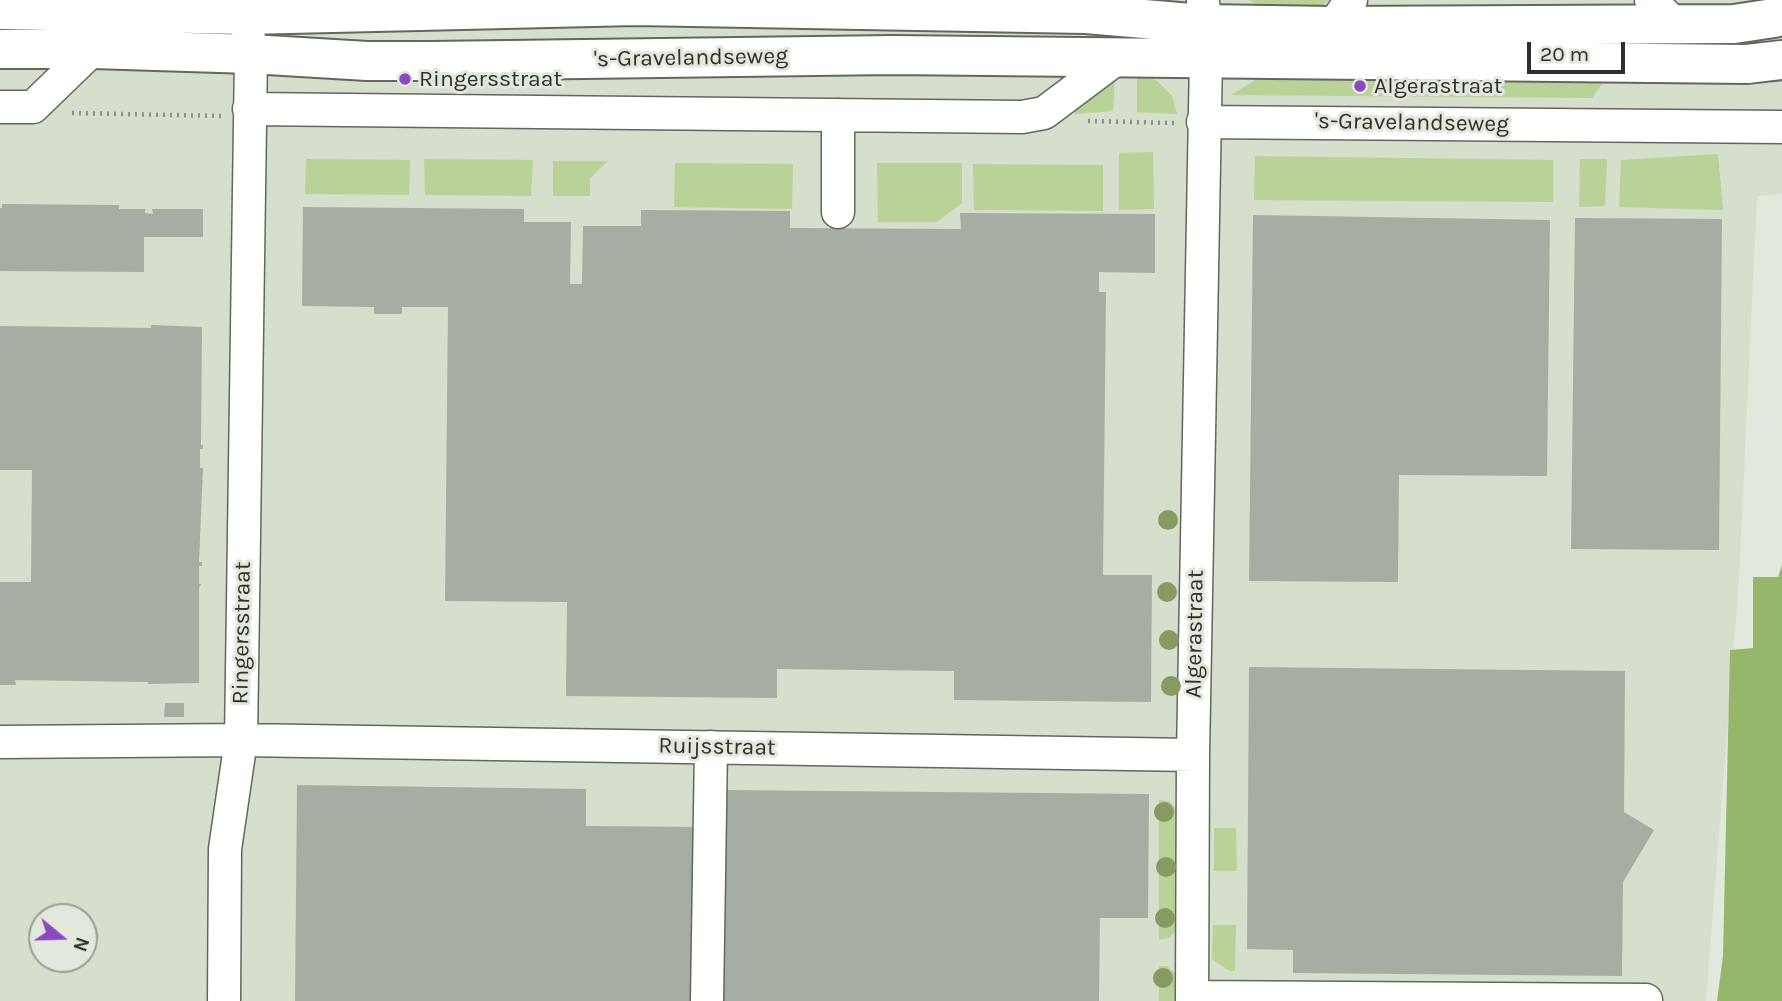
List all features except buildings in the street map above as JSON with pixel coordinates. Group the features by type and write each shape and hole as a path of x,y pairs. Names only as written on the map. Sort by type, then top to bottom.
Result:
{"main road":[{"name":"'s-Gravelandseweg","path":"0,10 663,6 1086,14 1204,27 1747,64 1782,60"},
{"name":"'s-Gravelandseweg","path":"0,49 251,54 367,61 892,55 1121,56 1204,27 1342,13 1662,12 1748,23 1774,18 1782,13"}],"street":[{"name":"Ringersstraat","path":"224,1001 225,849 241,740 251,54 244,7"},
{"name":"Algerastraat","path":"1192,999 1204,27"},
{"path":"0,107 33,107 93,49"},
{"path":"249,109 1022,117 1044,113 1121,56"},
{"path":"838,115 838,212"},
{"name":"'s-Gravelandseweg","path":"1203,121 1782,127"},
{"name":"Ruijsstraat","path":"0,742 241,740 1193,755"},
{"path":"707,1001 710,747"},
{"path":"1192,999 1646,1000"}],"path":[{"path":"33,107 55,113 220,116 249,109"},
{"path":"1044,113 1061,121 1203,121"}],"shaded area":[{"path":"0,0 1782,0 1782,194 1757,196 1739,579 1706,1001 0,1001"}],"green space":[{"path":"1248,0 1329,0 1318,9 1278,14"},
{"path":"1137,72 1157,81 1172,96 1177,114 1137,112"},
{"path":"1608,75 1592,98 1231,95 1257,79"},
{"path":"1115,77 1113,111 1075,114 1072,108"},
{"path":"1153,152 1154,209 1119,210 1119,153"},
{"path":"1718,154 1723,210 1619,207 1621,160"},
{"path":"1255,156 1553,160 1553,202 1254,200"},
{"path":"306,159 410,160 409,195 305,194"},
{"path":"424,159 533,160 531,196 425,195"},
{"path":"1580,159 1607,159 1605,206 1579,207"},
{"path":"553,161 608,161 590,178 590,196 553,196"},
{"path":"675,163 793,164 792,209 674,207"},
{"path":"877,163 962,163 962,203 937,222 878,222"},
{"path":"973,164 1103,165 1103,211 974,210"},
{"path":"1782,565 1782,1001 1717,1001 1723,956 1730,650 1753,648 1753,577 1778,577"},
{"path":"1159,800 1169,801 1178,810 1177,929 1169,938 1159,940"},
{"path":"1214,828 1236,828 1237,871 1214,871"},
{"path":"1213,925 1236,925 1235,971 1230,971 1212,959"},
{"path":"1159,966 1167,966 1175,973 1175,1001 1159,1001"}],"place":[{"name":"Ringersstraat","path":"405,79"},
{"name":"Algerastraat","path":"1360,86"}]}
